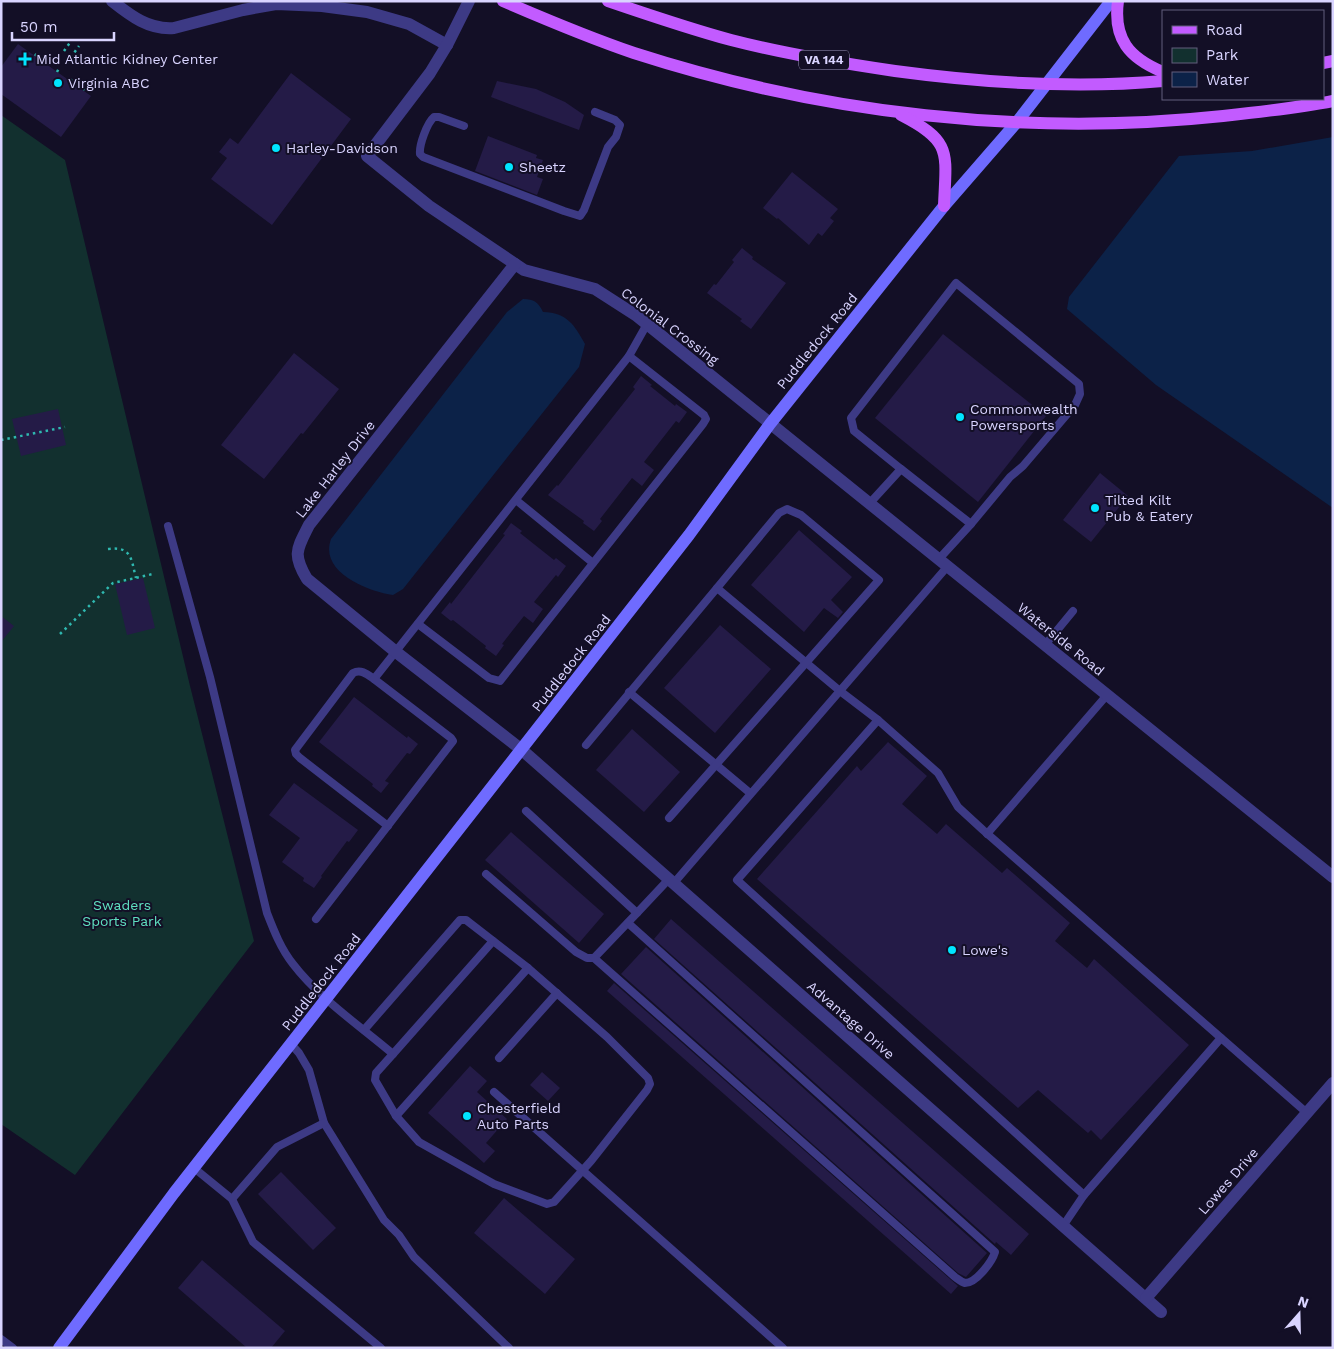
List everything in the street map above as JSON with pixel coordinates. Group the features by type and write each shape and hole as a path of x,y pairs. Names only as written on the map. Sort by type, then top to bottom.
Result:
{"main road":[{"path":"504,1 563,27 616,46 707,74 818,100 894,111 961,119 1119,124 1273,111 1333,101"},
{"name":"VA 144","path":"608,1 732,40 852,65 1000,83 1094,85 1162,81"},
{"name":"Puddledock Road","path":"59,1348 122,1261 194,1168 689,535 770,424 944,206 1017,122 1111,1"},
{"path":"1118,1 1117,24 1120,39 1136,57 1162,71"},
{"path":"894,111 923,126 935,136 944,149 946,162 944,206"}],"street":[{"path":"112,1 146,24 163,29 276,4 322,6 367,12 409,24 447,45 469,1"},
{"name":"Colonial Crossing","path":"447,45 430,73 367,156 429,206 524,270 595,289 647,324 770,424"},
{"name":"Lake Harley Drive","path":"515,264 309,525 298,547 298,565 306,579 522,750"},
{"name":"Waterside Road","path":"770,424 1333,877"},
{"name":"Advantage Drive","path":"522,750 1161,1312"},
{"name":"Lowes Drive","path":"1146,1298 1333,1083"}],"lane":[{"path":"464,126 434,117 429,122 420,148 420,154 577,216 582,214 608,147 616,137 620,125 616,120 595,112"},
{"path":"594,958 670,882 840,691 971,524 1075,404 1080,394 1079,384 956,282 851,418 854,430 868,443 971,524"},
{"path":"374,679 629,356 647,324"},
{"path":"418,624 489,678 500,681 593,563 706,419 704,415 629,356"},
{"path":"869,504 901,469"},
{"path":"516,500 593,563"},
{"path":"586,745 779,513 787,510 801,515 879,580 669,818"},
{"path":"168,526 210,677 267,913 277,940 293,964 326,998 393,1054"},
{"path":"717,588 840,691 878,720 938,773 958,806 987,834 1306,1114"},
{"path":"1045,645 1073,611"},
{"path":"316,919 388,826 452,741 451,738 374,679 363,672 357,671 353,673 295,750 296,754 388,826"},
{"path":"629,692 750,794"},
{"path":"987,834 1107,695"},
{"path":"878,720 737,880 1084,1195"},
{"path":"526,811 637,913"},
{"path":"486,874 576,952 587,958 594,958 955,1277 968,1283 986,1269 993,1260 995,1252 628,923"},
{"path":"364,1030 460,920 466,920 528,968 614,1044 648,1078 650,1084 584,1170 554,1202 547,1204 494,1184 419,1142 396,1116 375,1080 376,1073 493,942"},
{"path":"396,1116 528,968"},
{"path":"499,1058 557,994"},
{"path":"1063,1226 1084,1195 1221,1038"},
{"path":"291,1044 309,1070 324,1123 384,1220 414,1257 509,1348"},
{"path":"494,1092 783,1348"},
{"path":"232,1199 277,1147 324,1123"},
{"path":"194,1168 232,1199 252,1242 381,1348"},
{"path":"1,1339 13,1348"}],"path":[{"path":"64,51 71,41"},
{"path":"67,63 79,46"},
{"path":"35,56 38,53"},
{"path":"44,63 47,59"},
{"path":"57,72 59,68"},
{"path":"1,440 64,426"},
{"path":"108,549 119,548 126,551 130,556 136,578"},
{"path":"60,634 113,583 153,574"}],"green space":[{"name":"Swaders Sports Park","path":"1,115 65,160 190,686 254,941 75,1175 1,1124"}],"water":[{"path":"1333,137 1333,508 1156,385 1067,309 1069,297 1179,156 1252,151"},
{"path":"523,299 533,300 543,312 564,317 573,325 585,344 579,367 403,589 393,595 382,593 348,578 338,570 332,561 329,551 331,539 507,312"}],"building":[{"path":"18,44 91,96 61,137 1,94 1,67"},
{"name":"Harley-Davidson","path":"291,73 351,119 272,225 211,179 227,158 219,152 230,138 238,144"},
{"name":"Sheetz","path":"497,81 536,89 565,102 584,115 579,130 491,97"},
{"name":"Sheetz","path":"488,136 537,155 536,158 543,160 537,177 543,179 537,195 475,171"},
{"path":"792,172 838,209 830,218 834,221 822,236 818,233 809,245 778,218 763,208"},
{"path":"742,248 753,257 752,259 786,283 751,329 740,321 742,319 707,293 714,284 716,285 734,262 732,260"},
{"name":"Commonwealth Powersports","path":"943,334 1046,416 978,502 875,418"},
{"path":"294,353 339,389 264,479 221,445"},
{"path":"641,376 652,385 650,386 675,406 676,404 687,412 679,423 676,421 644,462 654,470 642,486 632,478 600,519 602,521 594,531 583,523 584,521 548,495 558,486 635,389 633,387"},
{"path":"58,409 66,445 21,456 12,419"},
{"name":"Tilted Kilt Pub & Eatery","path":"1100,473 1128,496 1091,542 1063,520"},
{"path":"511,523 522,531 520,533 554,560 556,558 566,566 534,602 543,609 533,623 524,616 502,644 504,645 496,656 453,620 451,621 441,613 450,602 451,604 505,535 503,534"},
{"path":"799,530 852,577 831,600 843,612 838,618 824,608 804,632 751,585"},
{"path":"143,578 155,628 127,635 115,584"},
{"path":"1,616 14,626 1,642"},
{"path":"720,625 771,669 715,733 664,688"},
{"path":"354,697 407,738 408,736 418,744 410,754 407,753 385,781 389,783 381,793 372,786 373,784 319,742"},
{"path":"632,729 680,772 644,812 596,770"},
{"name":"Lowe's","path":"888,742 927,776 902,804 937,834 946,824 1002,873 1007,868 1070,923 1055,941 1087,968 1094,959 1189,1045 1101,1140 1091,1130 1088,1133 1038,1090 1018,1108 757,879 857,766 861,771"},
{"path":"294,783 358,830 349,842 347,841 314,888 303,881 304,878 282,862 300,838 269,815"},
{"path":"511,832 604,914 579,943 485,860"},
{"path":"671,919 1029,1234 1011,1255 996,1242 995,1244 654,939"},
{"path":"646,947 987,1253 966,1277 958,1273 621,974"},
{"path":"614,983 958,1286 951,1294 607,991"},
{"name":"Chesterfield Auto Parts","path":"470,1066 487,1081 477,1092 507,1119 486,1143 495,1151 484,1163 428,1113"},
{"path":"542,1072 560,1088 548,1101 530,1085"},
{"path":"281,1172 336,1228 313,1250 258,1194"},
{"path":"504,1198 575,1259 545,1294 474,1233"},
{"path":"202,1260 285,1331 271,1348 247,1348 178,1288"}],"place":[{"name":"Mid Atlantic Kidney Center","path":"25,59"},
{"name":"Virginia ABC","path":"58,83"},
{"name":"Harley-Davidson","path":"276,148"},
{"name":"Sheetz","path":"509,167"},
{"name":"Commonwealth Powersports","path":"960,417"},
{"name":"Tilted Kilt Pub & Eatery","path":"1095,508"},
{"name":"Lowe's","path":"952,950"},
{"name":"Chesterfield Auto Parts","path":"467,1116"}]}
